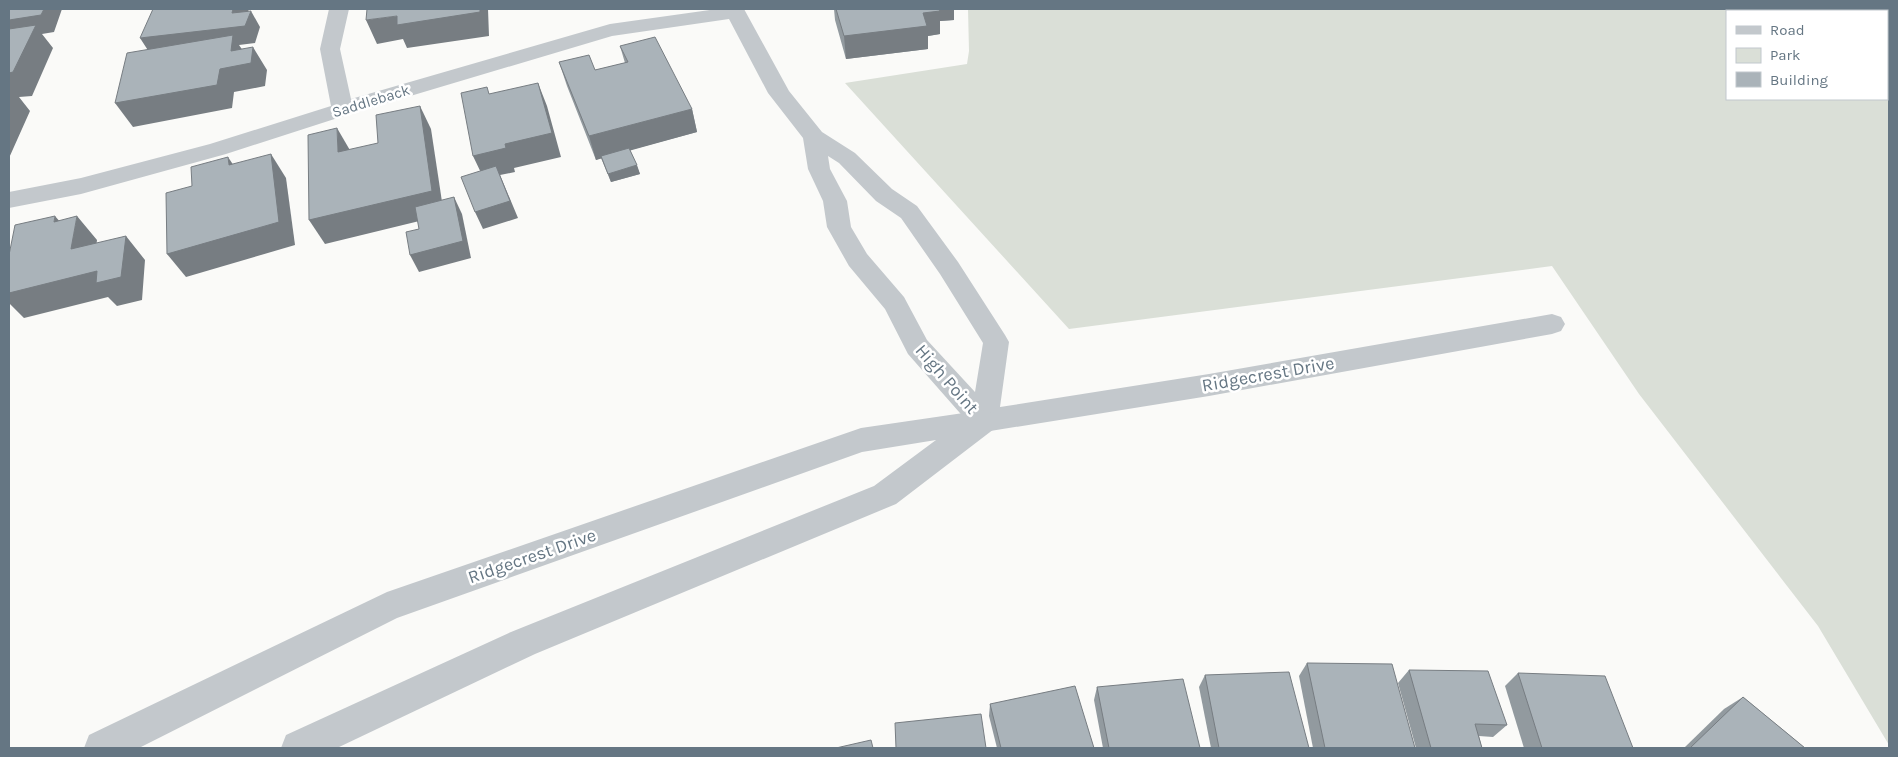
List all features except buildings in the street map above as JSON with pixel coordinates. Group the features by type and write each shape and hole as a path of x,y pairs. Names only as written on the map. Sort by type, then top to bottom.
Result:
{"street":[{"path":"339,9 330,50 342,109"},
{"name":"Saddleback","path":"9,200 81,186 208,152 342,109 610,30 735,10"},
{"name":"High Point","path":"735,10 779,93 814,137 847,158 884,195 909,212 949,268 996,342 984,421"},
{"name":"High Point","path":"814,137 819,168 835,201 839,227 858,260 895,304 917,347 984,421"},
{"path":"837,214 842,204 868,196 884,195"},
{"name":"Ridgecrest Drive","path":"102,748 387,607 861,440 1209,385 1552,324"},
{"name":"Ridgecrest Drive","path":"299,748 523,643 885,494 984,421"}],"green space":[{"path":"968,9 1889,9 1889,745 1818,626 1639,394 1552,266 1069,329 845,83 967,64 969,51"}]}
